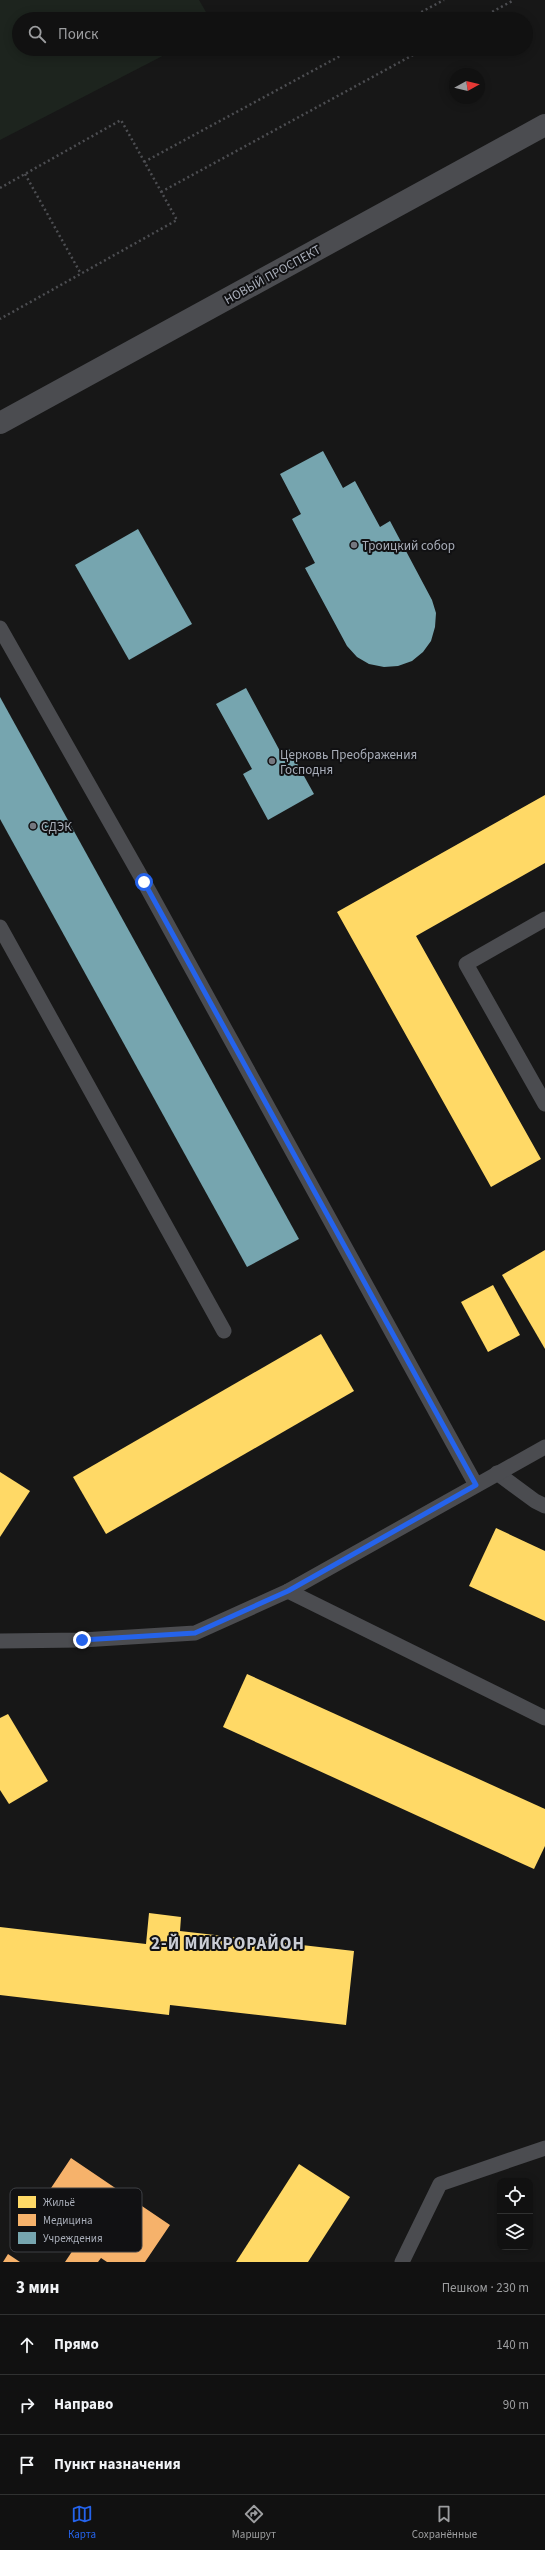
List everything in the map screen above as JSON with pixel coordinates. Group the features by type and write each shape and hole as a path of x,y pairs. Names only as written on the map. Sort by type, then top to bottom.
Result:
{"street":[{"name":"НОВЫЙ ПРОСПЕКТ","path":"0,423 545,125"}],"lane":[{"path":"0,628 4,645 144,882 476,1485"},
{"path":"545,920 466,964 545,1104"},
{"path":"0,927 224,1331"},
{"path":"0,1641 82,1640 195,1633 288,1591 545,1447"},
{"path":"497,1474 535,1501 545,1506"},
{"path":"288,1591 545,1718"},
{"path":"402,2262 440,2184 545,2148"}],"path":[{"path":"421,12 444,0"},
{"path":"492,12 514,0"},
{"path":"144,162 340,56"},
{"path":"161,192 411,56"},
{"path":"0,188 121,120 177,220 0,319"},
{"path":"24,174 81,274"}],"shaded area":[{"path":"0,0 199,0 206,12 12,12 12,56 162,56 0,140"}],"building: Жильё":[{"path":"545,795 545,863 416,936 541,1159 491,1187 337,912"},
{"path":"545,1250 545,1349 502,1275"},
{"path":"493,1285 520,1335 488,1352 461,1302"},
{"path":"321,1334 354,1391 106,1534 73,1477"},
{"path":"0,1472 30,1491 0,1537"},
{"path":"496,1528 545,1551 545,1621 469,1586"},
{"path":"247,1674 545,1809 545,1846 534,1869 223,1727"},
{"path":"8,1714 48,1781 9,1804 0,1790 0,1718"},
{"path":"149,1913 181,1917 180,1931 354,1951 346,2025 170,2005 169,2015 0,1995 0,1927 146,1944"},
{"path":"299,2164 350,2197 308,2262 236,2262"}],"building: Медицина":[{"path":"71,2158 115,2188 51,2188"},
{"path":"142,2206 170,2225 145,2262 107,2262 101,2258 98,2262 65,2262 72,2252 142,2252"},
{"path":"8,2254 20,2262 3,2262"}],"building: Учреждения":[{"name":"Троицкий собор","path":"323,451 343,488 355,481 380,527 390,521 432,600 436,613 435,627 431,641 423,652 412,661 398,666 384,667 369,664 357,657 347,646 305,568 315,563 292,519 301,514 280,474"},
{"path":"138,529 192,624 129,660 75,565"},
{"name":"Церковь Преображения Господня","path":"246,688 281,753 289,749 314,794 268,820 243,774 252,769 216,704"},
{"path":"0,697 299,1239 247,1267 0,819"}],"place":[{"name":"Троицкий собор","path":"354,545"},
{"name":"Церковь Преображения Господня","path":"272,761"},
{"name":"СДЭК","path":"33,826"}],"district":[{"name":"2-Й МИКРОРАЙОН","path":"228,1943"}],"route":[{"path":"82,1640 195,1633 288,1591 476,1485 144,882"}]}
